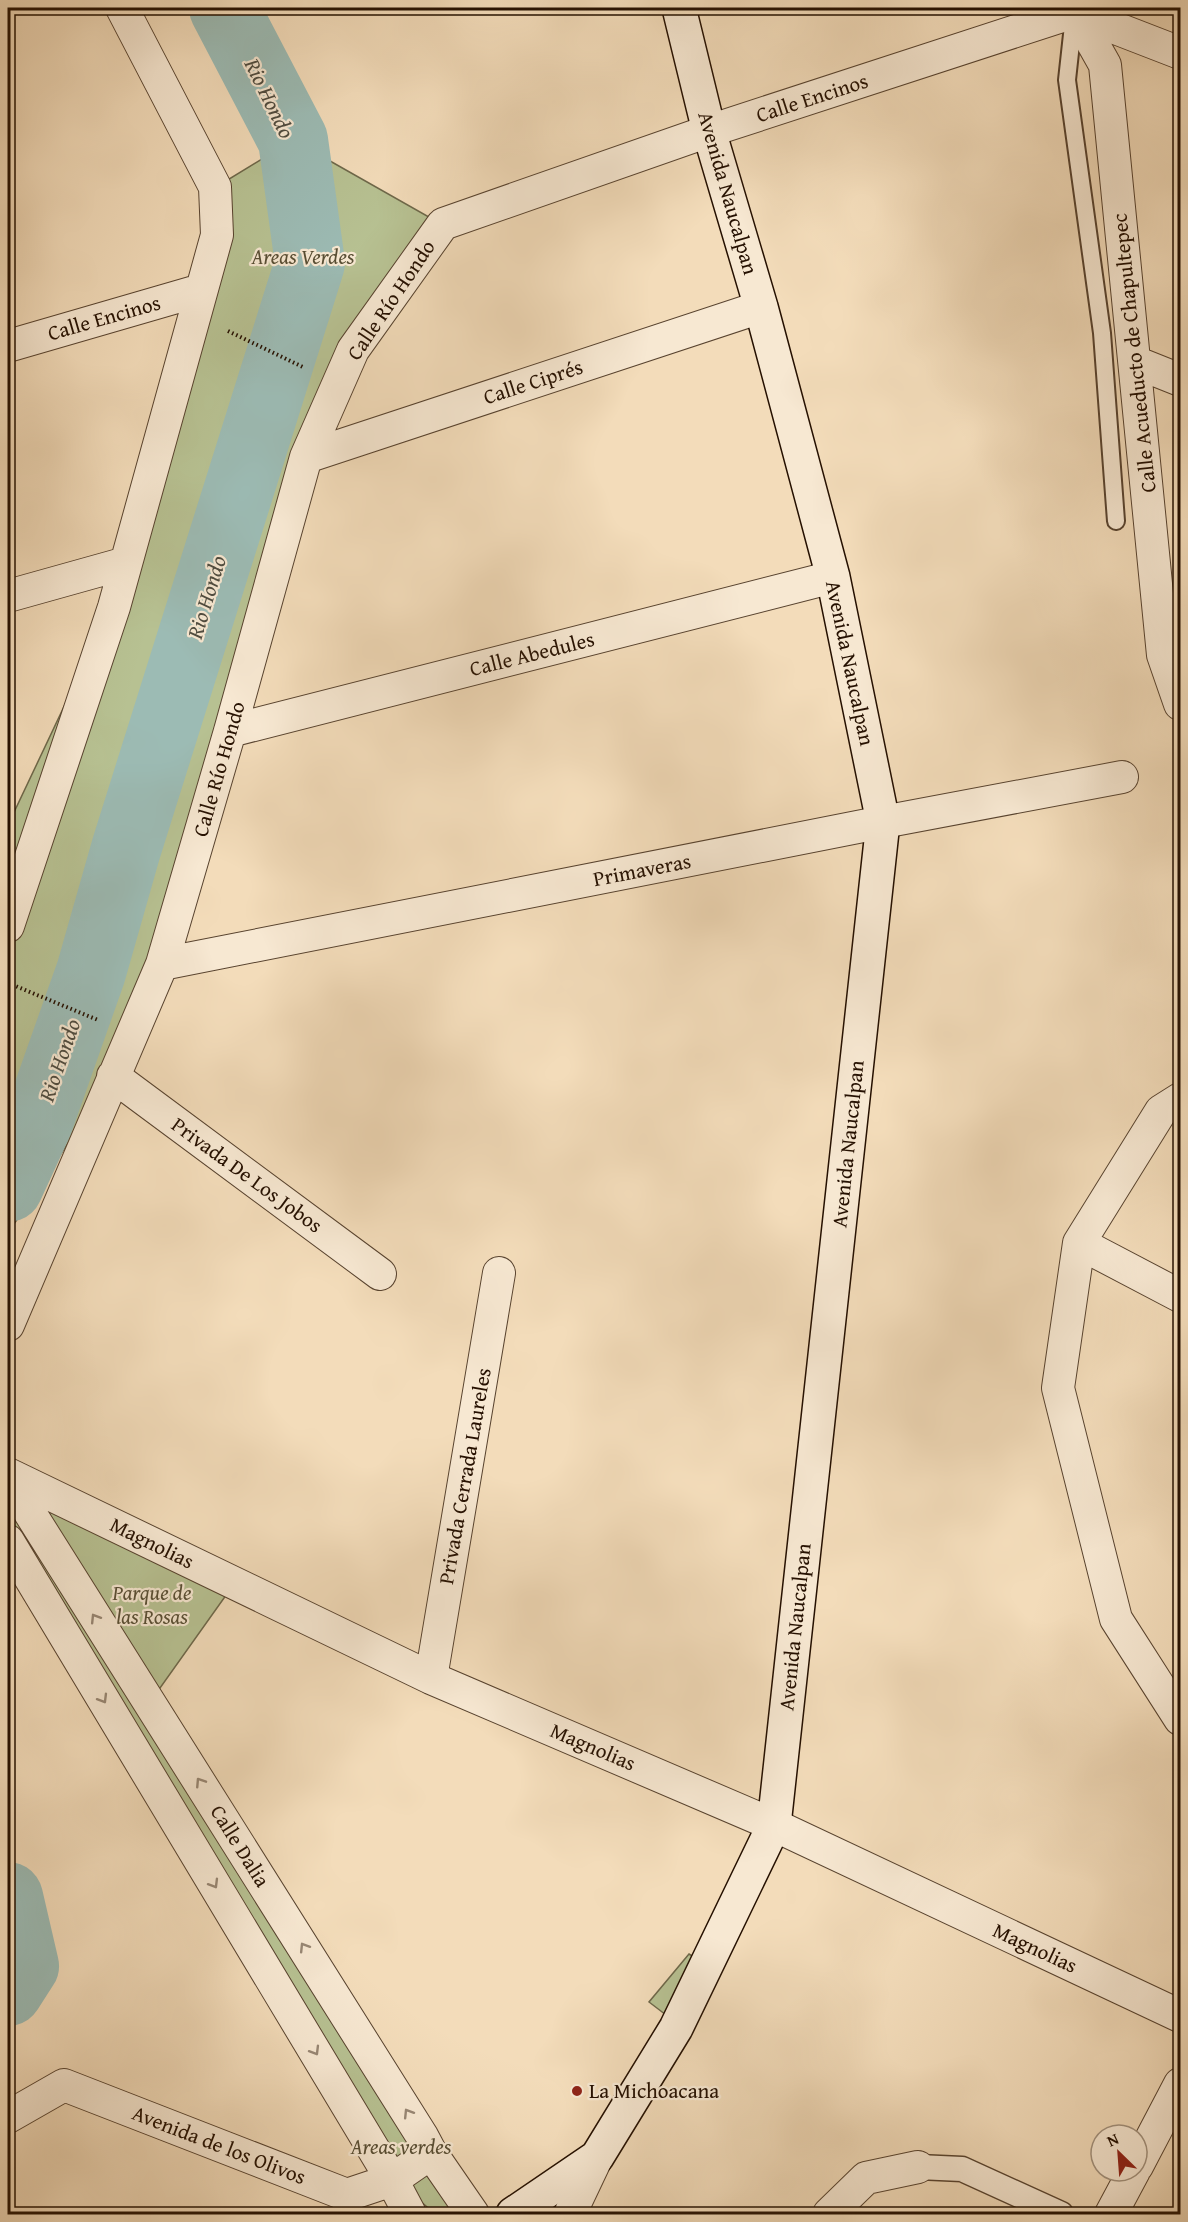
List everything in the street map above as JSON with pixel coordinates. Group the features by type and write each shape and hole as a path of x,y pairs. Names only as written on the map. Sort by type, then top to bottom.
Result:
{"main road":[{"name":"Avenida Naucalpan","path":"513,2214 597,2157 676,2028 774,1825 883,822 833,577 761,307 709,131 679,8"}],"street":[{"path":"8,926 114,607 218,236 215,187 122,8"},
{"path":"1074,10 1180,53"},
{"name":"Calle Encinos","path":"443,224 709,131 1074,10"},
{"name":"Calle Acueducto de Chapultepec","path":"1074,10 1105,65 1135,362 1172,659 1180,704"},
{"name":"Calle Río Hondo","path":"8,1325 162,964 306,457 353,350 443,224"},
{"name":"Calle Encinos","path":"8,346 201,290"},
{"name":"Calle Ciprés","path":"306,457 761,307"},
{"path":"1135,362 1180,380"},
{"path":"8,596 126,563"},
{"name":"Calle Abedules","path":"230,731 833,577"},
{"name":"Primaveras","path":"162,964 1122,777"},
{"name":"Privada De Los Jobos","path":"113,1076 380,1274"},
{"path":"1180,1099 1161,1111 1079,1243 1058,1388 1116,1619 1180,1719"},
{"path":"1079,1243 1180,1296"},
{"name":"Privada Cerrada Laureles","path":"431,1678 499,1273"},
{"name":"Magnolias","path":"8,1473 431,1678 774,1825 1180,2016"},
{"name":"Calle Dalia","path":"8,1478 431,2153 473,2214"},
{"name":"Calle Dalia","path":"8,1541 392,2180 410,2214"},
{"path":"190,1844 225,1821"},
{"path":"1149,2143 1180,2084"},
{"name":"Avenida de los Olivos","path":"8,2117 64,2085 347,2195 392,2180 431,2153"},
{"path":"570,2214 597,2157"},
{"path":"829,2214 866,2178 918,2167 962,2169 1061,2214"},
{"path":"1111,2214 1128,2183"}],"lane":[{"path":"1074,10 1067,80 1102,333 1116,521"}],"path":[{"path":"221,328 309,371"},
{"path":"8,983 107,1024"}],"green space":[{"name":"Areas Verdes","path":"293,140 443,225 353,350 113,1076 8,1233 8,825 130,567 216,187"},
{"name":"Areas verdes","path":"8,1474 234,1584 150,1702 458,2214 435,2214 392,2176 8,1541"},
{"path":"689,1954 708,1966 670,2018 649,2002"}],"waterway":[{"name":"Rio Hondo","path":"8,1187 38,1122 91,972 126,849 310,263 293,140 224,8"},
{"name":"Rio Hondo","path":"8,1897 24,1966 8,1991"}],"place":[{"name":"La Michoacana","path":"577,2091"}],"park label":[{"name":"Parque de las Rosas","path":"152,1605"}]}
